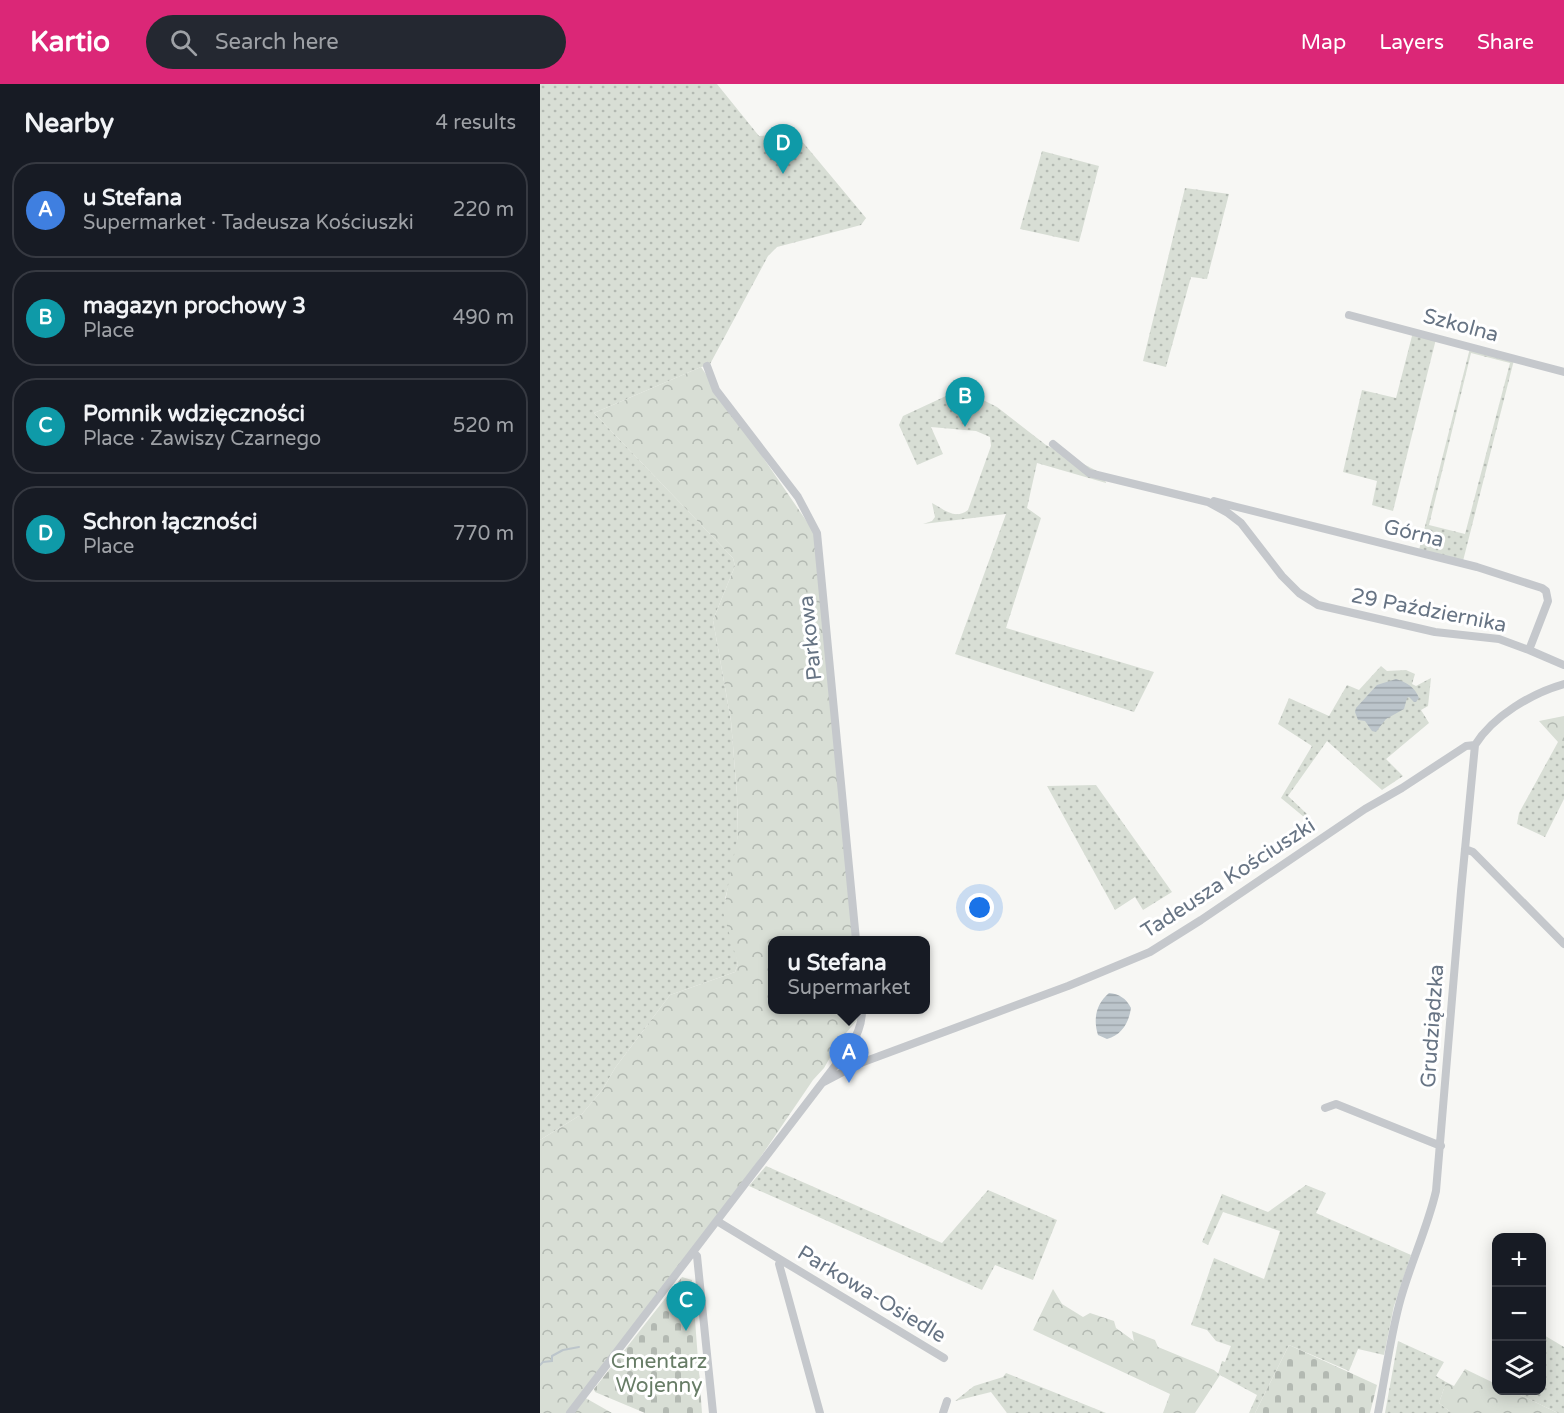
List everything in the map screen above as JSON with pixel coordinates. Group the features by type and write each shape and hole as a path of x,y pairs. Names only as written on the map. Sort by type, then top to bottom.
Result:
{"street":[{"name":"Szkolna","path":"1349,315 1564,372"},
{"name":"Parkowa","path":"707,366 716,390 798,497 817,533 856,936"},
{"name":"29 Października","path":"1053,444 1089,473 1211,504 1228,513 1241,523 1282,576 1299,593 1318,604 1435,632 1499,639 1564,665"},
{"name":"Górna","path":"1211,504 1214,501 1477,567 1542,588 1546,591 1548,601 1529,650"},
{"path":"1475,745 1481,736 1518,704 1543,691 1564,684"},
{"name":"Grudziądzka","path":"1378,1413 1399,1306 1432,1209 1438,1174 1475,745"},
{"name":"Tadeusza Kościuszki","path":"822,1083 858,1064 1068,986 1150,952 1365,809 1466,746 1475,745"},
{"path":"1465,849 1473,852 1564,944"},
{"path":"570,1413 822,1083 857,1035 862,1023 862,1014"},
{"path":"1325,1108 1336,1104 1441,1146"},
{"name":"Parkowa-Osiedle","path":"717,1221 944,1358"},
{"path":"693,1252 697,1256 713,1413"},
{"name":"Parkowa-Osiedle","path":"781,1260 779,1264 820,1413"},
{"path":"943,1413 947,1401"}],"green space":[{"path":"540,84 717,84 759,136 796,134 866,218 861,225 777,247 768,256 709,366 701,367 594,413 733,558 735,566 713,620 731,721 737,795 738,835 734,865 725,899 738,964 735,972 670,995 615,1068 603,1089 582,1114 540,1140"},
{"path":"1042,151 1099,166 1079,242 1020,229"},
{"path":"1185,188 1229,194 1207,279 1191,277 1166,367 1143,361"},
{"path":"1413,332 1436,339 1393,511 1372,505 1377,481 1343,472 1362,390 1396,398"},
{"path":"1470,348 1514,360 1463,561 1419,550","holes":["1471,353 1510,363 1465,534 1429,525"]},
{"path":"701,367 814,532 854,936 768,936 768,1014 859,1014 858,1019 840,1040 824,1068 813,1080 743,1183 582,1396 612,1413 540,1413 540,1140 582,1114 603,1089 615,1068 670,995 735,972 738,964 723,912 738,835 737,795 731,721 713,620 735,566 733,558 594,413"},
{"path":"961,389 997,407 1046,445 1103,474 1106,483 1037,463 1027,508 1041,518 1006,628 1154,672 1134,712 955,654 1006,514 923,524 932,521 935,517 932,503 954,514 968,510 991,446 990,437 976,431 931,427 943,454 917,465 899,425 903,416"},
{"path":"1381,666 1387,671 1406,670 1415,674 1412,684 1416,686 1431,678 1428,706 1421,710 1429,723 1386,759 1403,776 1382,790 1327,741 1288,796 1307,814 1304,817 1281,798 1312,746 1278,724 1289,698 1329,716 1347,685 1359,690"},
{"path":"1564,716 1564,742 1558,742 1539,721"},
{"path":"1558,742 1564,742 1564,799 1545,837 1517,824 1519,813"},
{"path":"1096,785 1172,892 1143,910 1135,897 1115,910 1047,786"},
{"path":"766,1166 942,1243 988,1190 1057,1220 1033,1280 995,1265 982,1290 749,1186"},
{"path":"1306,1185 1326,1193 1316,1213 1411,1255 1394,1306 1384,1355 1358,1349 1349,1371 1289,1345 1255,1413 1249,1413 1257,1395 1218,1374 1222,1361 1225,1362 1231,1346 1216,1341 1207,1330 1191,1325 1214,1258 1264,1279 1280,1231 1223,1212 1208,1245 1202,1242 1222,1194 1268,1212"},
{"name":"Cmentarz Wojenny","path":"682,1277 692,1280 702,1413 645,1413 595,1392 594,1389"},
{"path":"1053,1289 1062,1304 1083,1317 1090,1313 1114,1321 1116,1328 1134,1341 1132,1331 1155,1340 1158,1347 1214,1370 1220,1375 1195,1413 1163,1413 1170,1394 1033,1330"},
{"path":"1546,1336 1564,1347 1564,1413 1558,1413 1520,1395 1546,1395"},
{"path":"1398,1341 1444,1362 1436,1376 1446,1382 1439,1403 1452,1413 1385,1413"},
{"path":"1289,1345 1377,1385 1370,1413 1255,1413"},
{"path":"1465,1369 1492,1382 1492,1395 1520,1395 1558,1413 1452,1413 1439,1403 1446,1382 1454,1386"},
{"path":"1006,1373 1106,1413 1007,1413 991,1392 955,1401 974,1386 1003,1377"}],"shaded area":[{"path":"1396,679 1410,686 1419,698 1414,702 1409,697 1407,698 1404,709 1386,719 1376,732 1372,731 1365,721 1358,720 1356,708 1377,685"},
{"path":"1109,993 1122,997 1131,1008 1124,1027 1107,1039 1098,1035 1096,1018 1098,1007"}],"waterway":[{"path":"540,1365 543,1362 552,1361 552,1356 563,1350 579,1347"}],"place":[{"name":"Schron łączności","path":"783,174"},
{"name":"magazyn prochowy 3","path":"965,427"},
{"name":"u Stefana","path":"849,1083"},
{"name":"Pomnik wdzięczności","path":"686,1331"}]}
